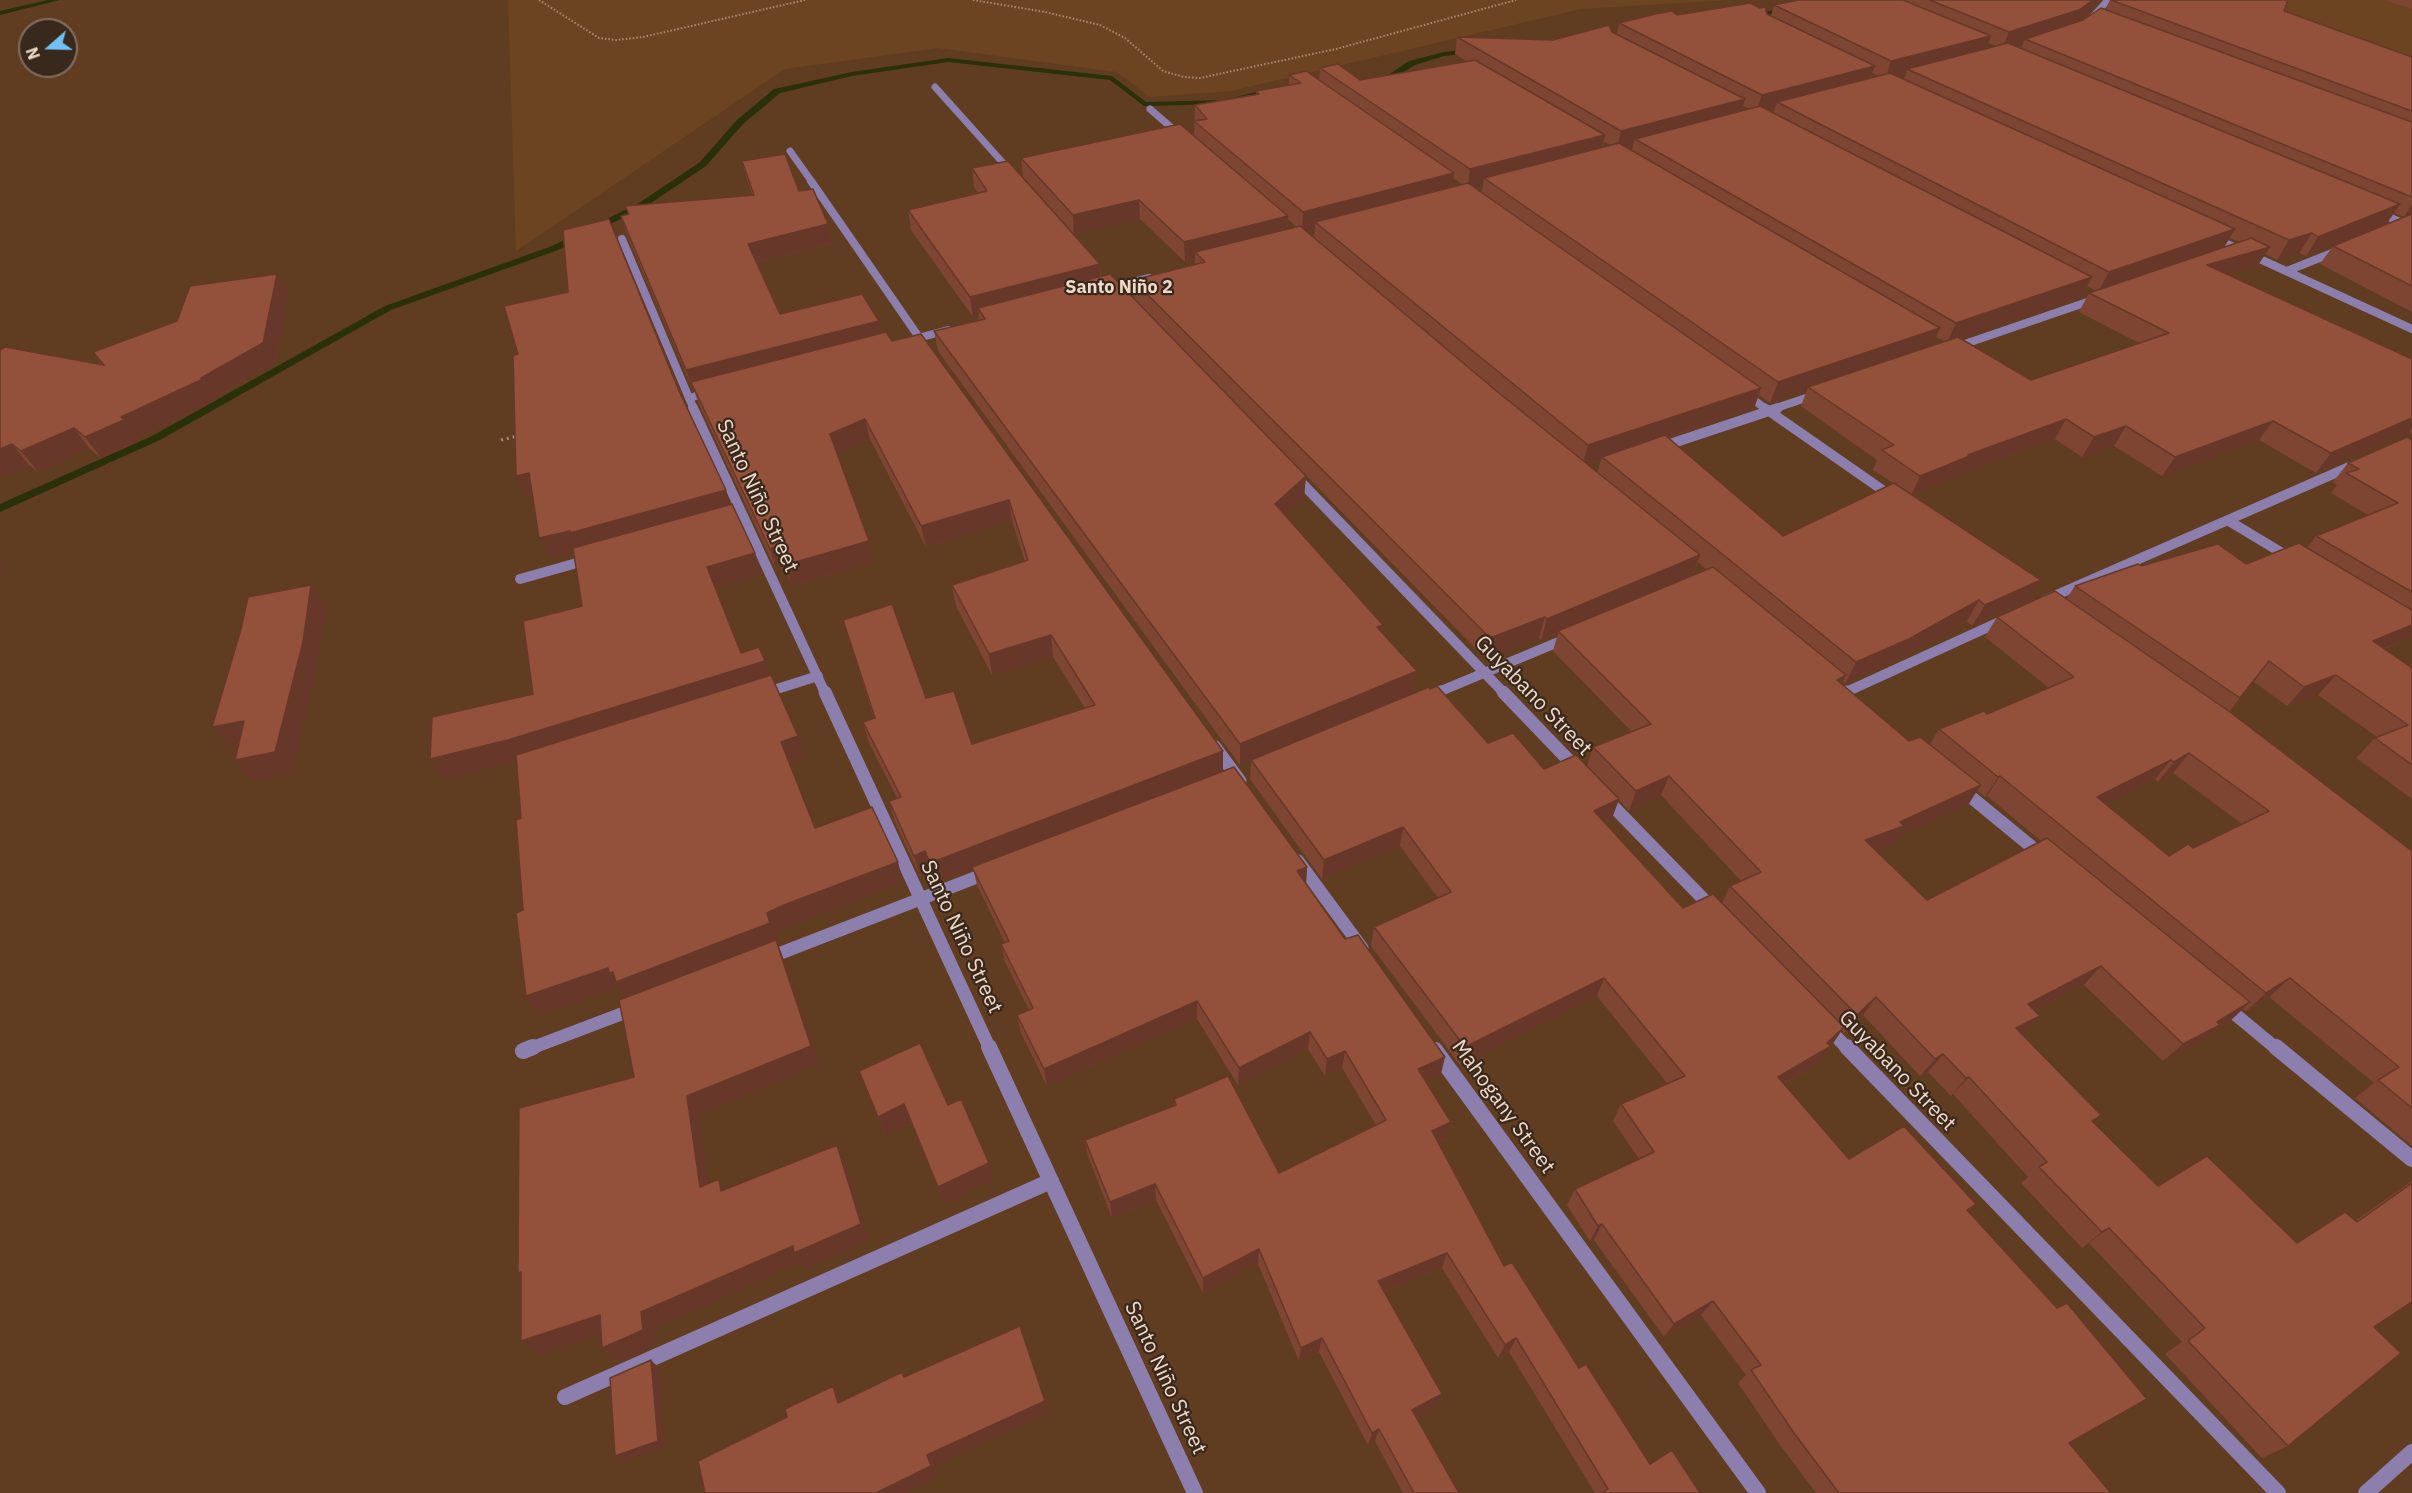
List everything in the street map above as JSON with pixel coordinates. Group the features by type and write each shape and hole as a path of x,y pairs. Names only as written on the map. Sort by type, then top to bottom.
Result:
{"street":[{"path":"2094,0 2107,2"},
{"path":"2083,24 2093,18 2107,2"},
{"path":"2093,18 2104,22"},
{"path":"935,87 1020,183"},
{"path":"1150,109 1186,139"},
{"path":"790,151 932,357"},
{"path":"2371,210 2409,223"},
{"path":"2393,228 2409,223"},
{"path":"2208,235 2412,329"},
{"name":"Santo Niño Street","path":"622,239 738,517 818,676 1195,1493"},
{"path":"2287,272 2350,245"},
{"path":"2230,254 2241,250"},
{"path":"1090,293 1157,275"},
{"path":"2088,293 2098,299"},
{"path":"1946,350 2109,295"},
{"path":"896,344 953,329"},
{"path":"1730,383 1899,502"},
{"path":"689,398 723,389"},
{"path":"1647,452 1824,392"},
{"path":"1844,693 2037,604 2370,458"},
{"name":"Guyabano Street","path":"1286,467 1724,921"},
{"path":"2229,521 2300,564"},
{"path":"520,579 598,557"},
{"path":"1419,700 1579,633"},
{"path":"750,698 818,676"},
{"path":"1209,738 1250,795"},
{"path":"1954,783 2055,866"},
{"path":"1293,854 1370,960"},
{"path":"755,963 1008,866"},
{"path":"2211,994 2412,1159"},
{"path":"523,1051 645,1005"},
{"name":"Guyabano Street","path":"1815,1015 2278,1493"},
{"name":"Mahogany Street","path":"1426,1038 1758,1493"},
{"path":"565,1397 1051,1181"},
{"path":"2366,1493 2412,1452"}],"path":[{"path":"538,0 599,38 616,40 805,0"},
{"path":"973,0 1045,12 1100,25 1125,38 1163,71 1184,77 1200,78 1336,49 1516,0"},
{"path":"501,440 523,435"}],"shaded area":[{"path":"508,0 1729,0 1581,9 1231,91 1150,97 1117,72 938,48 785,69 516,251"},
{"path":"2151,0 2412,0 2412,100"}],"building":[{"path":"1798,0 1903,0 1991,36 1891,61 1774,5"},
{"path":"1930,0 2093,0 2079,10 2009,32"},
{"path":"2111,0 2288,0 2284,11 2412,57 2412,111"},
{"path":"1750,3 1760,8 1765,7 1767,14 1875,66 1762,95 1619,23 1672,11 1677,15"},
{"path":"2101,8 2412,122 2412,197 2025,39 2083,20"},
{"path":"1609,25 1612,32 1745,99 1621,131 1457,37 1553,40"},
{"path":"2008,43 2400,204 2318,237 2312,233 2289,240 1907,69"},
{"path":"1475,60 1605,135 1470,169 1320,68 1338,64 1360,80"},
{"path":"1306,71 1454,173 1303,212 1194,121 1207,119 1195,105 1259,94 1256,91 1301,83 1289,75"},
{"path":"1890,73 2235,229 2109,272 1777,102"},
{"path":"1760,106 2092,277 1956,323 1635,139"},
{"path":"1180,124 1288,216 1184,242 1139,200 1073,215 1021,158"},
{"path":"1619,143 1940,328 1778,382 1484,178"},
{"path":"785,154 799,191 813,189 828,224 748,244 780,314 862,294 879,321 686,370 621,216 629,214 625,206 754,195 742,161"},
{"path":"1008,161 1100,264 970,297 908,210 987,191 972,168"},
{"path":"1468,183 1761,388 1588,445 1315,222"},
{"path":"2412,214 2412,286 2333,246"},
{"path":"609,219 679,391 726,490 570,533 570,531 539,538 529,473 516,476 513,355 518,354 504,306 568,292 563,230"},
{"path":"1300,226 1499,393 1700,555 1547,619 1545,617 1490,638 1133,280 1205,262 1195,252"},
{"path":"2251,238 2270,247 2207,265 2412,359 2412,418 2331,453 2273,421 2175,457 2126,426 2094,437 2066,419 1968,455 1970,456 1920,476 1882,450 1894,445 1808,387 1958,337 2031,380 2169,333 2089,293"},
{"path":"277,274 263,343 201,378 203,379 121,417 124,420 85,437 74,428 21,451 12,444 0,449 0,350 5,347 104,365 93,352 177,321 190,286"},
{"path":"1110,274 1306,476 1275,504 1383,625 1377,627 1417,671 1240,744 934,331 985,319 978,308"},
{"path":"886,332 892,341 921,334 1223,751 930,863 925,851 914,856 889,801 901,797 863,722 875,718 843,620 892,604 926,698 954,691 972,744 1095,705 1051,635 989,654 952,585 1028,560 1009,500 921,526 865,419 830,434 869,541 785,565 778,546 770,549 691,382"},
{"path":"1665,435 1783,536 1894,483 2041,580 1985,605 1979,600 1909,639 1856,662 1602,457"},
{"path":"2407,437 2412,440 2412,592 2316,536 2398,503 2346,473 2359,469 2348,463"},
{"path":"732,504 755,553 707,567 741,653 759,647 765,661 508,740 430,759 432,717 533,694 523,621 582,606 573,548"},
{"path":"2299,543 2412,610 2412,625 2373,641 2412,668 2412,765 2375,738 2408,725 2336,675 2304,687 2269,661 2240,698 2075,586 2138,564 2141,566 2218,544 2246,564"},
{"path":"1713,567 1846,675 1837,680 1909,741 1920,737 1981,785 1900,822 1904,826 1865,840 1927,900 2047,838 2250,1002 2217,1022 2220,1025 2183,1044 2101,966 2028,1004 2040,1016 2016,1028 2101,1115 2092,1121 2158,1186 2207,1156 2297,1243 2345,1212 2357,1222 2412,1183 2412,1302 2374,1327 2401,1353 2288,1446 2188,1341 2205,1328 2109,1228 2102,1232 2039,1167 2047,1162 1969,1077 1966,1078 1943,1054 1935,1059 1876,997 1857,1015 1730,886 1761,872 1669,776 1636,791 1593,747 1651,724 1558,631"},
{"path":"311,585 303,642 275,752 235,760 244,721 212,727 248,597"},
{"path":"2055,591 2230,712 2412,851 2412,1108 2378,1080 2399,1067 2290,978 2266,993 1939,729 1984,711 1987,714 2074,677 1997,617","holes":["2189,753 2269,811 2193,848 2188,844 2169,856 2097,797"]},
{"path":"771,675 798,736 781,742 815,828 872,807 898,862 767,913 770,923 616,982 613,972 609,973 608,968 526,996 516,913 523,910 516,820 521,818 516,755"},
{"path":"1437,686 1488,743 1513,733 1544,769 1576,755 1619,799 1594,811 1683,908 1713,894 1844,1027 1827,1043 1831,1046 1778,1077 1849,1159 1904,1126 1976,1204 1967,1210 2057,1308 2067,1303 2147,1399 2069,1443 2111,1493 1839,1493 1751,1370 1761,1365 1713,1301 1674,1324 1602,1224 1598,1226 1575,1189 1654,1152 1621,1104 1685,1076 1604,978 1465,1047 1374,927 1451,892 1403,827 1324,860 1251,760 1429,687 1430,689"},
{"path":"1234,767 1307,867 1297,871 1345,939 1358,935 1445,1057 1418,1069 1451,1122 1432,1131 1504,1266 1512,1262 1579,1368 1586,1364 1650,1464 1672,1450 1700,1493 1602,1493 1608,1489 1516,1338 1505,1345 1447,1253 1378,1281 1442,1394 1412,1410 1459,1493 1414,1493 1379,1429 1372,1433 1322,1338 1301,1348 1259,1249 1203,1278 1155,1184 1110,1202 1085,1140 1176,1105 1174,1099 1228,1076 1279,1173 1386,1120 1345,1051 1327,1059 1310,1032 1239,1068 1197,1001 1044,1069 1017,1015 1033,1008 1001,944 1009,941 972,867"},
{"path":"776,940 811,1046 687,1096 700,1187 719,1179 721,1191 837,1145 861,1224 794,1253 793,1246 641,1312 643,1330 602,1348 600,1315 521,1341 521,1272 518,1273 519,1108 634,1077 619,1000"},
{"path":"920,1043 948,1105 961,1099 989,1163 938,1187 904,1104 878,1117 859,1071"},
{"path":"1020,1326 1045,1401 927,1455 931,1466 876,1493 705,1493 698,1461 787,1417 785,1409 833,1386 838,1403 902,1372 904,1377"},
{"path":"651,1360 658,1441 615,1456 610,1378"}],"waterway":[{"path":"0,13 57,0"},
{"path":"1750,16 1791,9 1802,0"},
{"path":"1380,83 1412,63 1444,54 1471,51"},
{"path":"0,508 156,438 388,308 555,248 642,205 703,164 740,122 777,91 852,74 948,60 1112,78 1144,104 1224,102 1272,90"}],"district":[{"name":"Santo Niño 2","path":"1119,288"}]}
